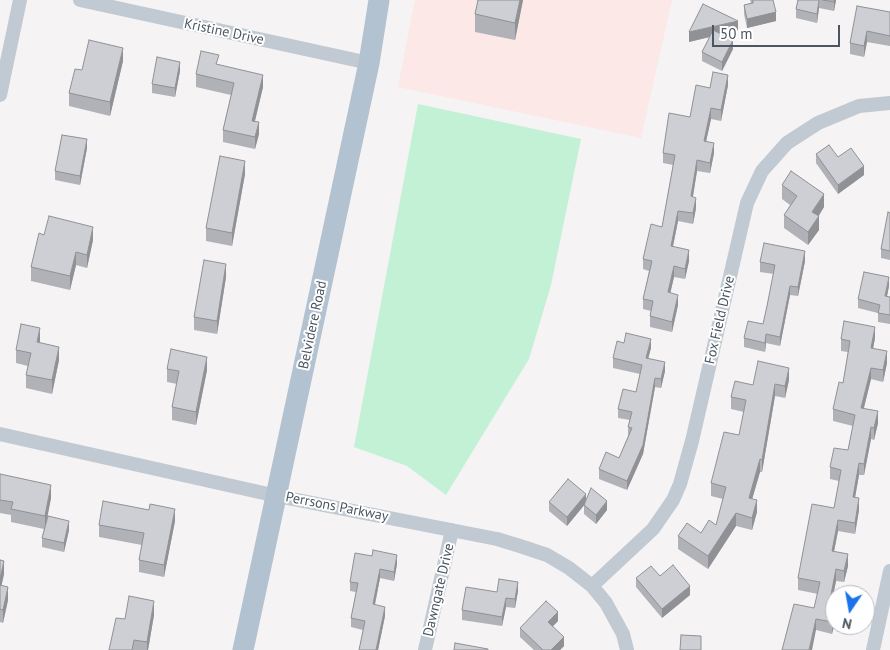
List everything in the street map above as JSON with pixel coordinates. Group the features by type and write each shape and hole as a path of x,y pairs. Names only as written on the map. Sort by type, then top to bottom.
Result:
{"main road":[{"name":"Belvidere Road","path":"244,650 368,63 379,0"}],"street":[{"path":"0,95 20,0"},
{"name":"Kristine Drive","path":"80,0 368,63"},
{"name":"Fox Field Drive","path":"592,586 653,528 673,500 680,484 692,441 743,218 754,186 774,156 800,134 838,113 859,106 890,103"},
{"name":"Perrsons Parkway","path":"0,434 277,496 497,539 547,555 569,568 592,586 606,603 623,634 627,650"},
{"name":"Dawngate Drive","path":"425,650 452,530"},
{"path":"873,650 890,570"}],"shaded area":[{"path":"415,0 672,0 641,138 398,87"}],"green space":[{"path":"418,104 581,139 551,285 529,359 446,495 407,466 354,447"}],"building":[{"path":"478,0 520,0 515,23 475,14"},
{"path":"753,0 773,0 776,12 747,19 744,5 753,3"},
{"path":"798,0 819,0 817,14 796,9"},
{"path":"703,4 738,21 689,32"},
{"path":"857,6 890,12 890,36 867,31 864,46 850,43"},
{"path":"713,30 733,40 722,62 702,52"},
{"path":"89,40 123,48 110,102 69,93 75,69 82,70"},
{"path":"201,51 219,55 216,64 263,75 252,121 259,122 255,137 223,130 234,83 196,74"},
{"path":"157,57 180,62 175,88 152,84"},
{"path":"713,72 728,75 721,110 711,108 704,141 714,143 710,163 697,160 691,196 696,198 693,213 678,211 671,246 689,250 685,269 674,266 668,292 678,295 672,322 650,316 653,301 643,299 652,261 643,259 651,224 662,227 675,155 663,153 669,113 690,117 696,85 710,88"},
{"path":"62,135 87,139 80,176 55,171"},
{"path":"829,145 838,157 851,148 864,166 838,185 816,154"},
{"path":"220,156 245,161 232,233 206,228"},
{"path":"791,171 824,194 812,212 819,216 808,232 784,215 797,196 782,185"},
{"path":"888,212 890,213 890,251 881,249"},
{"path":"49,216 93,227 87,255 76,252 70,276 31,267 39,233 44,235"},
{"path":"764,243 805,251 798,287 790,286 780,337 766,334 765,343 744,338 748,321 763,324 767,306 775,265 760,262"},
{"path":"204,260 226,264 217,321 194,317"},
{"path":"864,272 889,277 885,296 890,297 890,315 878,313 880,305 858,299"},
{"path":"844,321 875,327 871,348 887,351 883,370 871,368 861,408 878,411 874,428 871,427 864,464 859,463 853,497 859,498 855,523 838,520 832,551 848,554 844,571 836,569 833,585 825,585 825,621 816,619 809,650 782,650 794,604 814,608 820,582 798,578 812,504 834,508 841,470 830,467 834,448 848,450 855,415 833,409 839,382 843,383 850,341 841,339"},
{"path":"21,324 40,328 37,342 59,347 52,380 26,375 31,353 16,350"},
{"path":"626,333 651,339 646,358 665,362 661,379 655,378 643,445 627,481 599,469 606,452 619,458 632,428 628,427 632,412 618,409 623,389 636,392 642,365 613,358 617,341 624,343"},
{"path":"171,349 207,357 196,412 172,407 179,371 167,369"},
{"path":"758,361 789,368 785,386 775,384 762,460 760,459 749,498 757,500 752,518 736,513 708,556 678,536 687,523 701,533 709,520 716,525 726,487 711,483 724,432 739,435 746,400 731,397 735,381 753,385"},
{"path":"0,474 51,485 45,516 11,509 13,502 0,500"},
{"path":"568,479 586,494 567,517 549,502"},
{"path":"591,488 607,501 596,515 584,505"},
{"path":"103,501 149,510 150,504 175,509 164,565 139,560 144,533 99,525"},
{"path":"48,516 69,521 64,543 42,538"},
{"path":"373,550 397,555 394,572 380,569 373,604 385,607 376,650 359,650 365,621 351,618 358,583 350,582 355,553 372,556"},
{"path":"0,560 4,561 0,579"},
{"path":"673,565 690,586 662,609 636,578 651,566 660,576"},
{"path":"499,579 518,582 515,599 506,598 502,617 462,610 466,587 497,592"},
{"path":"0,585 8,587 3,610 0,609"},
{"path":"129,596 154,601 147,642 134,640 132,650 109,650 116,618 125,619"},
{"path":"546,601 558,612 548,622 564,637 551,650 543,650 520,628"},
{"path":"681,635 701,636 701,650 680,650"},
{"path":"455,643 488,649 488,650 454,650"}]}
